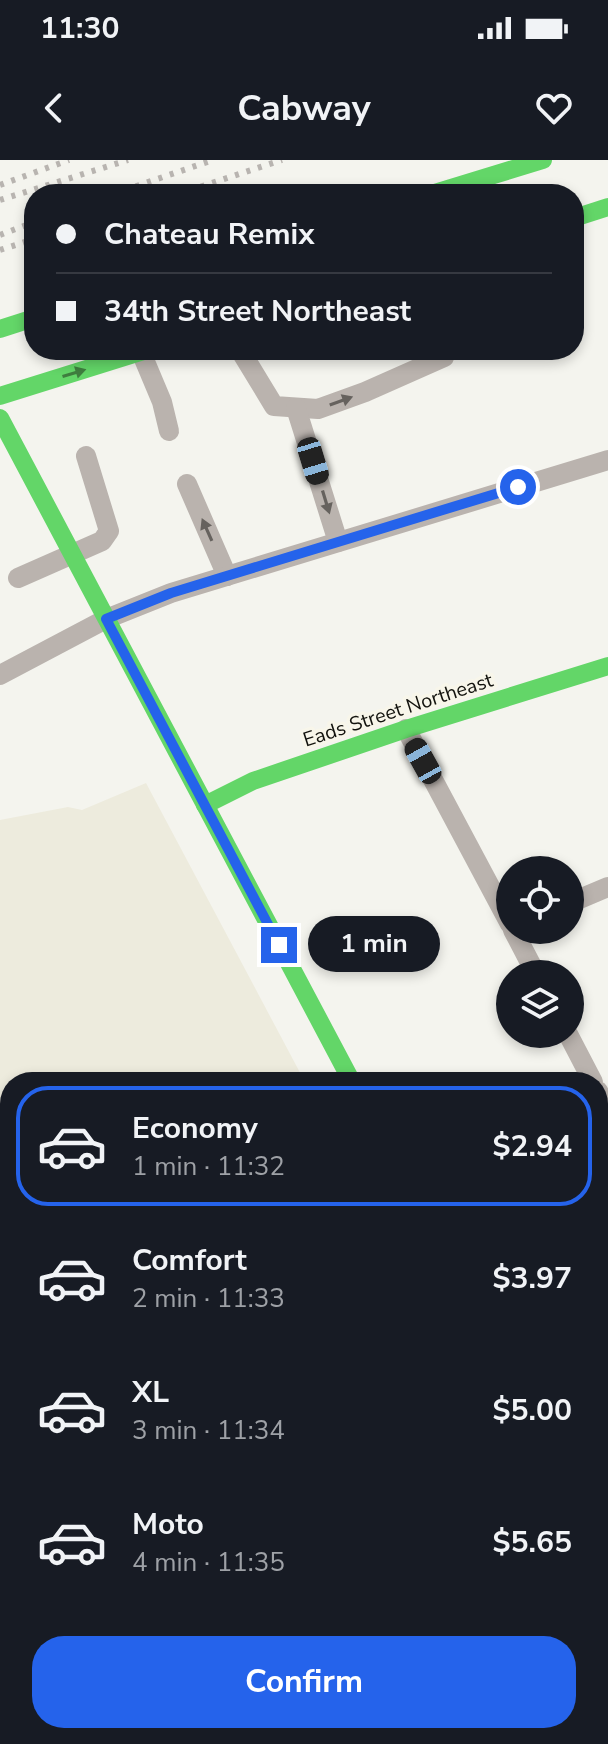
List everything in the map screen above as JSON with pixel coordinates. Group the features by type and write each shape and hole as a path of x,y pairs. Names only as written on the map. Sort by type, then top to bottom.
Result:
{"street":[{"path":"464,184 543,160"},
{"path":"584,215 608,207"},
{"path":"0,329 24,321"},
{"path":"0,396 115,360"},
{"path":"0,418 347,1072"},
{"name":"Eads Street Northeast","path":"205,805 253,781 608,666"}],"lane":[{"path":"147,360 169,431"},
{"path":"246,360 274,406 318,409 437,360"},
{"path":"296,408 338,542"},
{"path":"18,578 102,541 109,531 86,456"},
{"path":"0,675 106,619 171,593 608,460"},
{"path":"187,484 227,576"},
{"path":"406,729 496,898"},
{"path":"584,897 608,887"},
{"path":"575,1048 588,1072"}],"shaded area":[{"path":"146,783 300,1072 0,1072 0,820 68,807 82,810"}],"railway":[{"path":"0,185 69,160"},
{"path":"51,184 128,160"},
{"path":"142,184 213,160"},
{"path":"209,184 282,160"},
{"path":"0,200 24,192"},
{"path":"0,235 24,226"},
{"path":"0,250 24,242"}],"traffic: fast":[{"path":"464,184 543,160"},
{"path":"584,215 608,207"},
{"path":"0,329 24,321"},
{"path":"0,396 115,360"},
{"path":"0,418 347,1072"},
{"path":"205,805 253,781 608,666"}],"route":[{"path":"279,945 106,619 171,593 518,487"}]}
